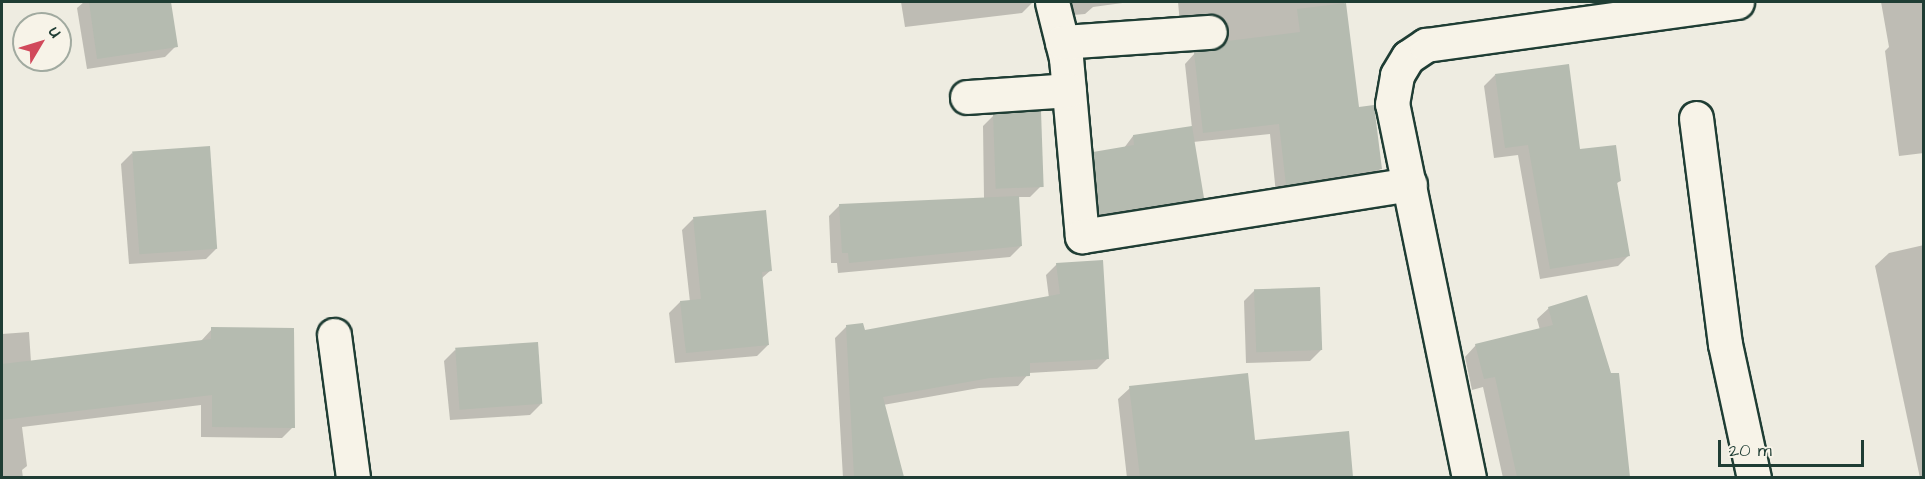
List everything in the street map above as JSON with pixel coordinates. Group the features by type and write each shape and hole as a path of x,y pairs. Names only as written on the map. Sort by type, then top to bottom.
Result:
{"street":[{"path":"1052,2 1062,42 1069,90 1082,236 1410,184"},
{"path":"1469,477 1392,104 1397,75 1408,57 1426,45 1737,2"},
{"path":"1062,42 1210,32"},
{"path":"967,97 1069,90"},
{"path":"1696,118 1725,344 1754,477"},
{"path":"334,335 352,477"}],"building":[{"path":"89,2 171,2 178,47 97,59"},
{"path":"1346,3 1359,107 1374,105 1382,169 1286,185 1279,124 1203,133 1194,52 1220,48 1227,41 1300,32 1297,9"},
{"path":"1569,64 1580,149 1616,145 1621,181 1617,182 1630,256 1550,269 1528,145 1505,148 1495,74"},
{"path":"1041,111 1044,187 996,189 993,113"},
{"path":"1192,126 1204,198 1100,214 1093,152 1134,145 1133,135"},
{"path":"210,146 217,249 139,254 132,151"},
{"path":"1019,196 1022,246 849,263 848,253 842,253 839,204"},
{"path":"766,210 772,271 762,272 769,345 686,353 680,301 701,299 693,217"},
{"path":"1103,260 1109,359 1030,363 1030,376 990,378 883,397 904,477 854,477 846,325 863,323 865,330 1060,294 1056,263"},
{"path":"1320,287 1322,350 1256,352 1254,289"},
{"path":"1587,295 1611,373 1619,373 1630,477 1517,477 1495,377 1484,379 1475,344 1553,325 1548,307"},
{"path":"211,327 294,328 295,428 212,427 212,395 2,420 2,364 211,339"},
{"path":"538,342 542,404 460,410 455,348"},
{"path":"1248,373 1255,440 1349,431 1353,477 1140,477 1129,386"}]}
